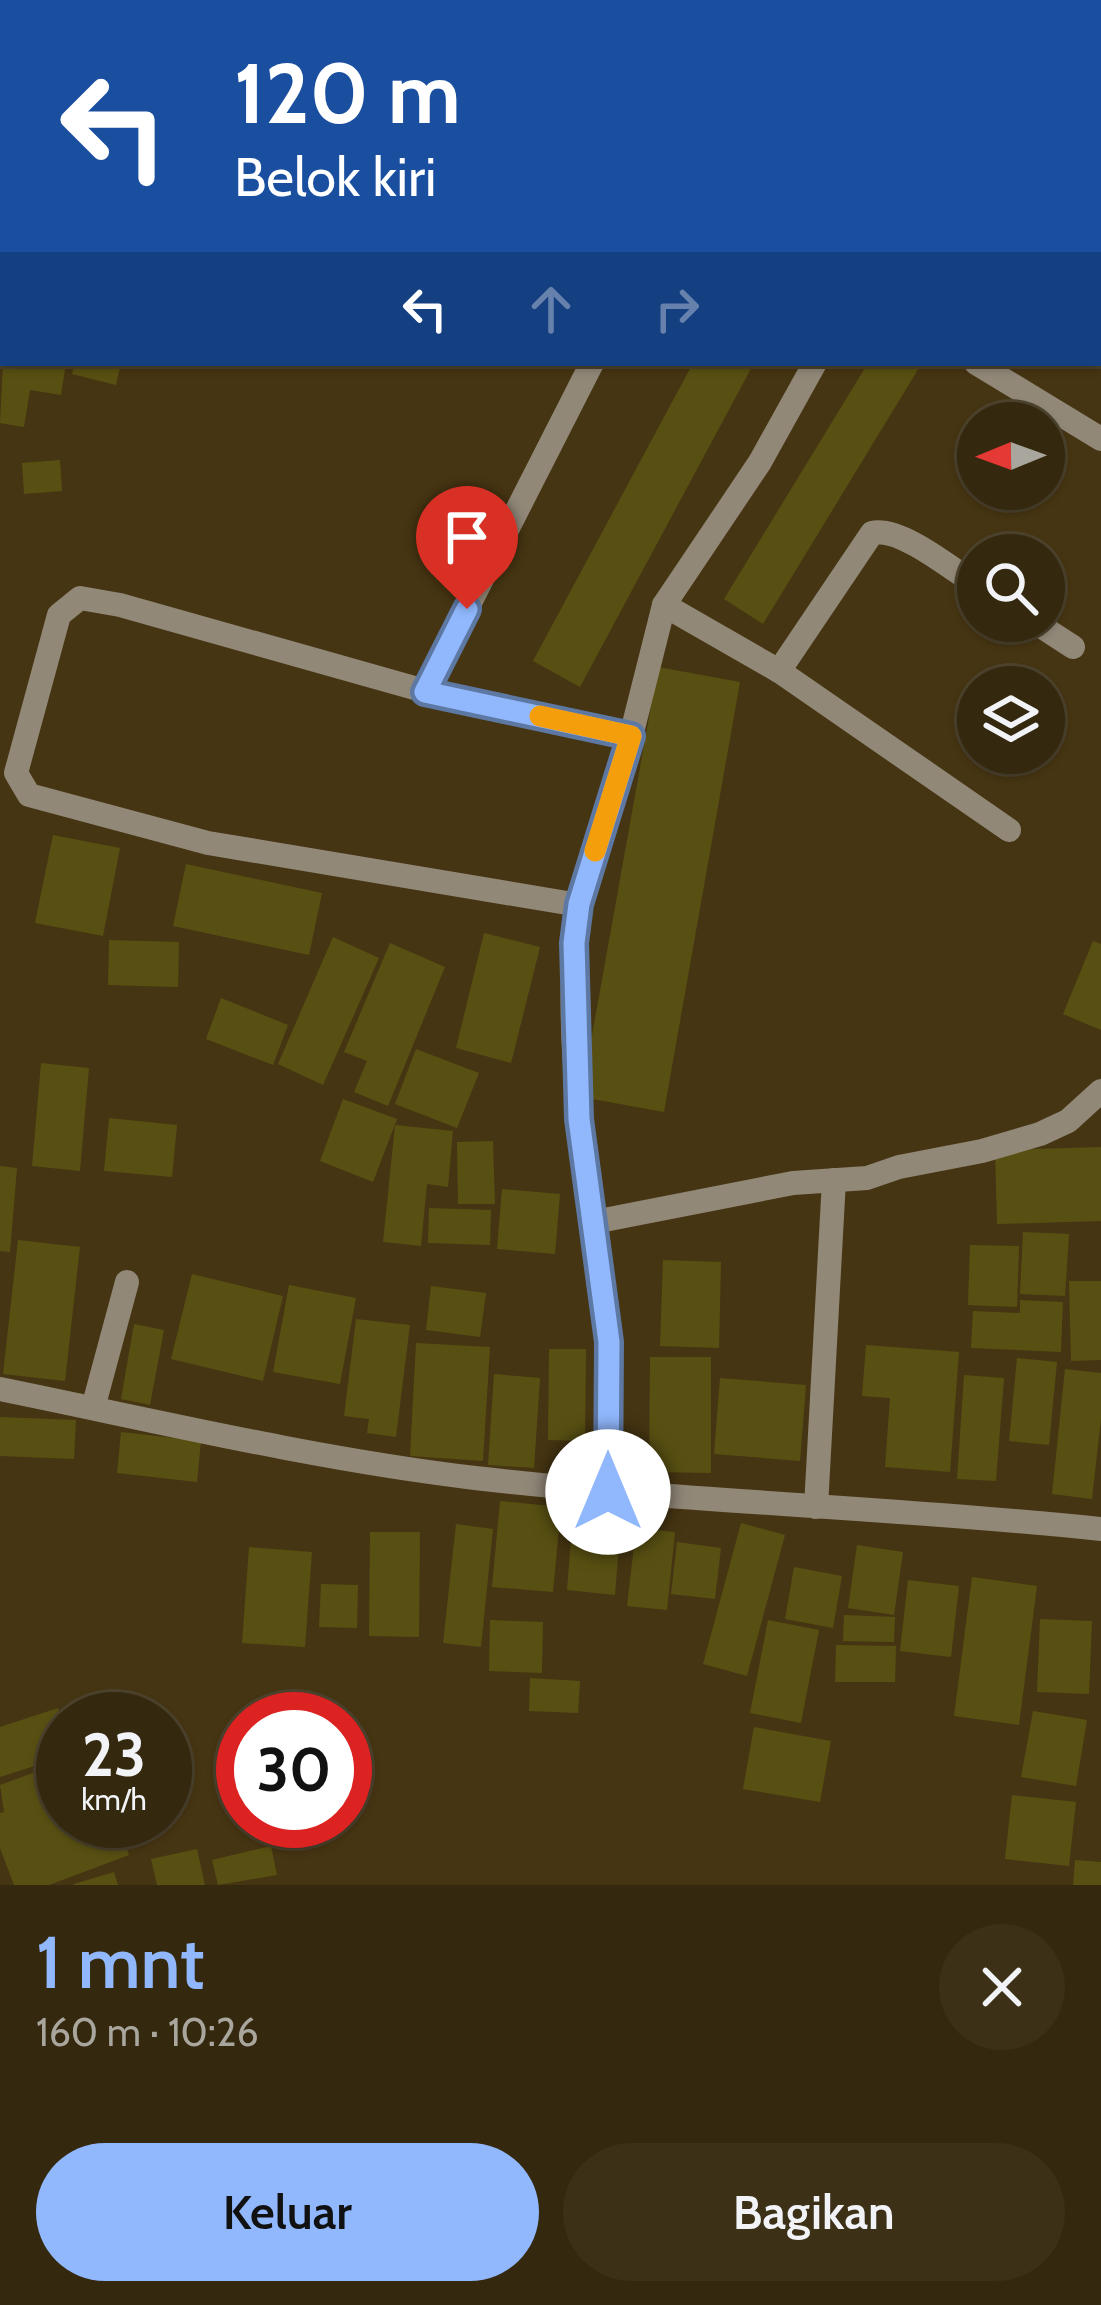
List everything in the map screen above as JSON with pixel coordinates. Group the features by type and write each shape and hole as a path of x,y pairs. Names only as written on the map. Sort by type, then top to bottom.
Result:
{"street":[{"path":"425,692 590,366"},
{"path":"608,1492 609,1342 576,1070 574,943 579,904 631,736 664,605 760,462 813,366"},
{"path":"981,366 1101,440"},
{"path":"779,671 872,533 884,530 905,539 957,572"},
{"path":"579,904 208,842 29,795 16,773 59,615 80,598 121,605 425,692 631,736"},
{"path":"664,605 779,671 1009,830"},
{"path":"1065,641 1073,646"},
{"path":"594,1222 793,1183 867,1178 1040,1134 1068,1121 1101,1090"},
{"path":"816,1507 834,1180"},
{"path":"93,1408 127,1282"},
{"path":"0,1389 341,1457 608,1492 1101,1529"}],"building":[{"path":"3,366 66,366 61,395 30,390 24,427 0,423"},
{"path":"74,366 120,366 116,385 72,374"},
{"path":"691,366 752,366 580,687 533,661"},
{"path":"866,366 920,366 763,624 724,599"},
{"path":"60,460 62,491 24,494 22,463"},
{"path":"658,667 740,682 664,1112 581,1097"},
{"path":"53,835 120,848 103,936 35,923"},
{"path":"186,864 322,893 309,955 173,926"},
{"path":"484,933 540,947 511,1063 456,1048"},
{"path":"333,937 379,958 323,1085 278,1064"},
{"path":"109,940 179,942 178,987 108,985"},
{"path":"1093,941 1101,944 1101,1030 1063,1014"},
{"path":"390,943 445,967 388,1106 354,1092 367,1061 344,1052"},
{"path":"221,998 288,1025 273,1065 206,1039"},
{"path":"416,1049 479,1073 457,1128 395,1104"},
{"path":"41,1063 89,1068 80,1171 32,1166"},
{"path":"343,1099 397,1119 373,1182 320,1161"},
{"path":"109,1118 177,1125 172,1177 104,1171"},
{"path":"395,1125 453,1131 448,1187 427,1184 421,1246 383,1242"},
{"path":"493,1141 495,1204 458,1204 457,1142"},
{"path":"1101,1147 1101,1221 997,1224 995,1150"},
{"path":"0,1166 17,1168 10,1252 0,1251"},
{"path":"502,1189 560,1194 555,1254 497,1249"},
{"path":"429,1208 491,1210 490,1245 428,1243"},
{"path":"1023,1232 1069,1234 1065,1296 1020,1294"},
{"path":"18,1240 80,1247 65,1381 3,1374"},
{"path":"970,1245 1019,1246 1017,1307 968,1305"},
{"path":"663,1260 721,1262 719,1348 660,1346"},
{"path":"192,1274 283,1296 263,1381 171,1359"},
{"path":"1069,1281 1101,1281 1101,1360 1071,1361"},
{"path":"289,1285 356,1298 340,1384 273,1372"},
{"path":"431,1286 486,1293 480,1337 426,1330"},
{"path":"1020,1300 1063,1302 1061,1352 971,1348 973,1311 1020,1313"},
{"path":"356,1319 410,1325 396,1437 367,1433 369,1419 344,1416"},
{"path":"134,1324 164,1330 150,1405 121,1399"},
{"path":"416,1343 490,1347 483,1461 410,1456"},
{"path":"866,1345 959,1352 950,1472 885,1467 890,1398 862,1396"},
{"path":"549,1349 586,1349 585,1441 548,1440"},
{"path":"650,1357 711,1357 711,1473 649,1472"},
{"path":"1017,1358 1057,1362 1049,1445 1009,1441"},
{"path":"1065,1369 1101,1373 1092,1499 1052,1494"},
{"path":"494,1374 540,1378 534,1468 488,1465"},
{"path":"964,1375 1004,1378 996,1481 957,1479"},
{"path":"720,1378 806,1385 800,1461 714,1454"},
{"path":"0,1417 76,1420 74,1459 0,1456"},
{"path":"121,1432 201,1441 197,1482 117,1473"},
{"path":"500,1501 561,1507 553,1592 492,1587"},
{"path":"573,1514 621,1518 615,1595 567,1590"},
{"path":"741,1523 785,1535 747,1676 703,1664"},
{"path":"456,1524 493,1529 481,1647 443,1643"},
{"path":"636,1528 675,1532 667,1610 627,1606"},
{"path":"370,1532 420,1532 419,1637 369,1636"},
{"path":"677,1542 721,1548 715,1599 671,1594"},
{"path":"857,1545 903,1552 894,1615 848,1608"},
{"path":"249,1547 312,1552 305,1647 242,1643"},
{"path":"794,1567 842,1576 833,1628 785,1619"},
{"path":"972,1577 1037,1586 1019,1725 954,1716"},
{"path":"908,1580 959,1586 951,1657 900,1651"},
{"path":"321,1584 358,1585 357,1628 319,1627"},
{"path":"844,1615 895,1617 894,1642 843,1641"},
{"path":"1040,1619 1092,1621 1089,1694 1037,1692"},
{"path":"490,1620 543,1622 542,1673 489,1671"},
{"path":"768,1620 819,1630 801,1723 750,1713"},
{"path":"836,1645 896,1646 895,1682 835,1682"},
{"path":"530,1678 580,1681 578,1713 529,1711"},
{"path":"1033,1711 1087,1720 1076,1786 1021,1777"},
{"path":"36,1715 36,1766 0,1777 0,1727"},
{"path":"754,1727 831,1741 820,1802 743,1789"},
{"path":"36,1772 36,1848 127,1848 129,1855 49,1885 14,1885 0,1848 0,1813 4,1812 0,1785"},
{"path":"1012,1795 1076,1802 1069,1866 1005,1859"},
{"path":"271,1848 277,1875 218,1885 212,1860"},
{"path":"197,1849 205,1885 157,1885 151,1859"},
{"path":"1075,1860 1101,1862 1101,1885 1073,1885"},
{"path":"114,1872 118,1885 74,1885 74,1884"}],"slow traffic":[{"path":"540,716 631,736 595,851"}],"route":[{"path":"467,609 425,692 631,736 579,904 574,943 579,1119 609,1342 608,1492"}]}
